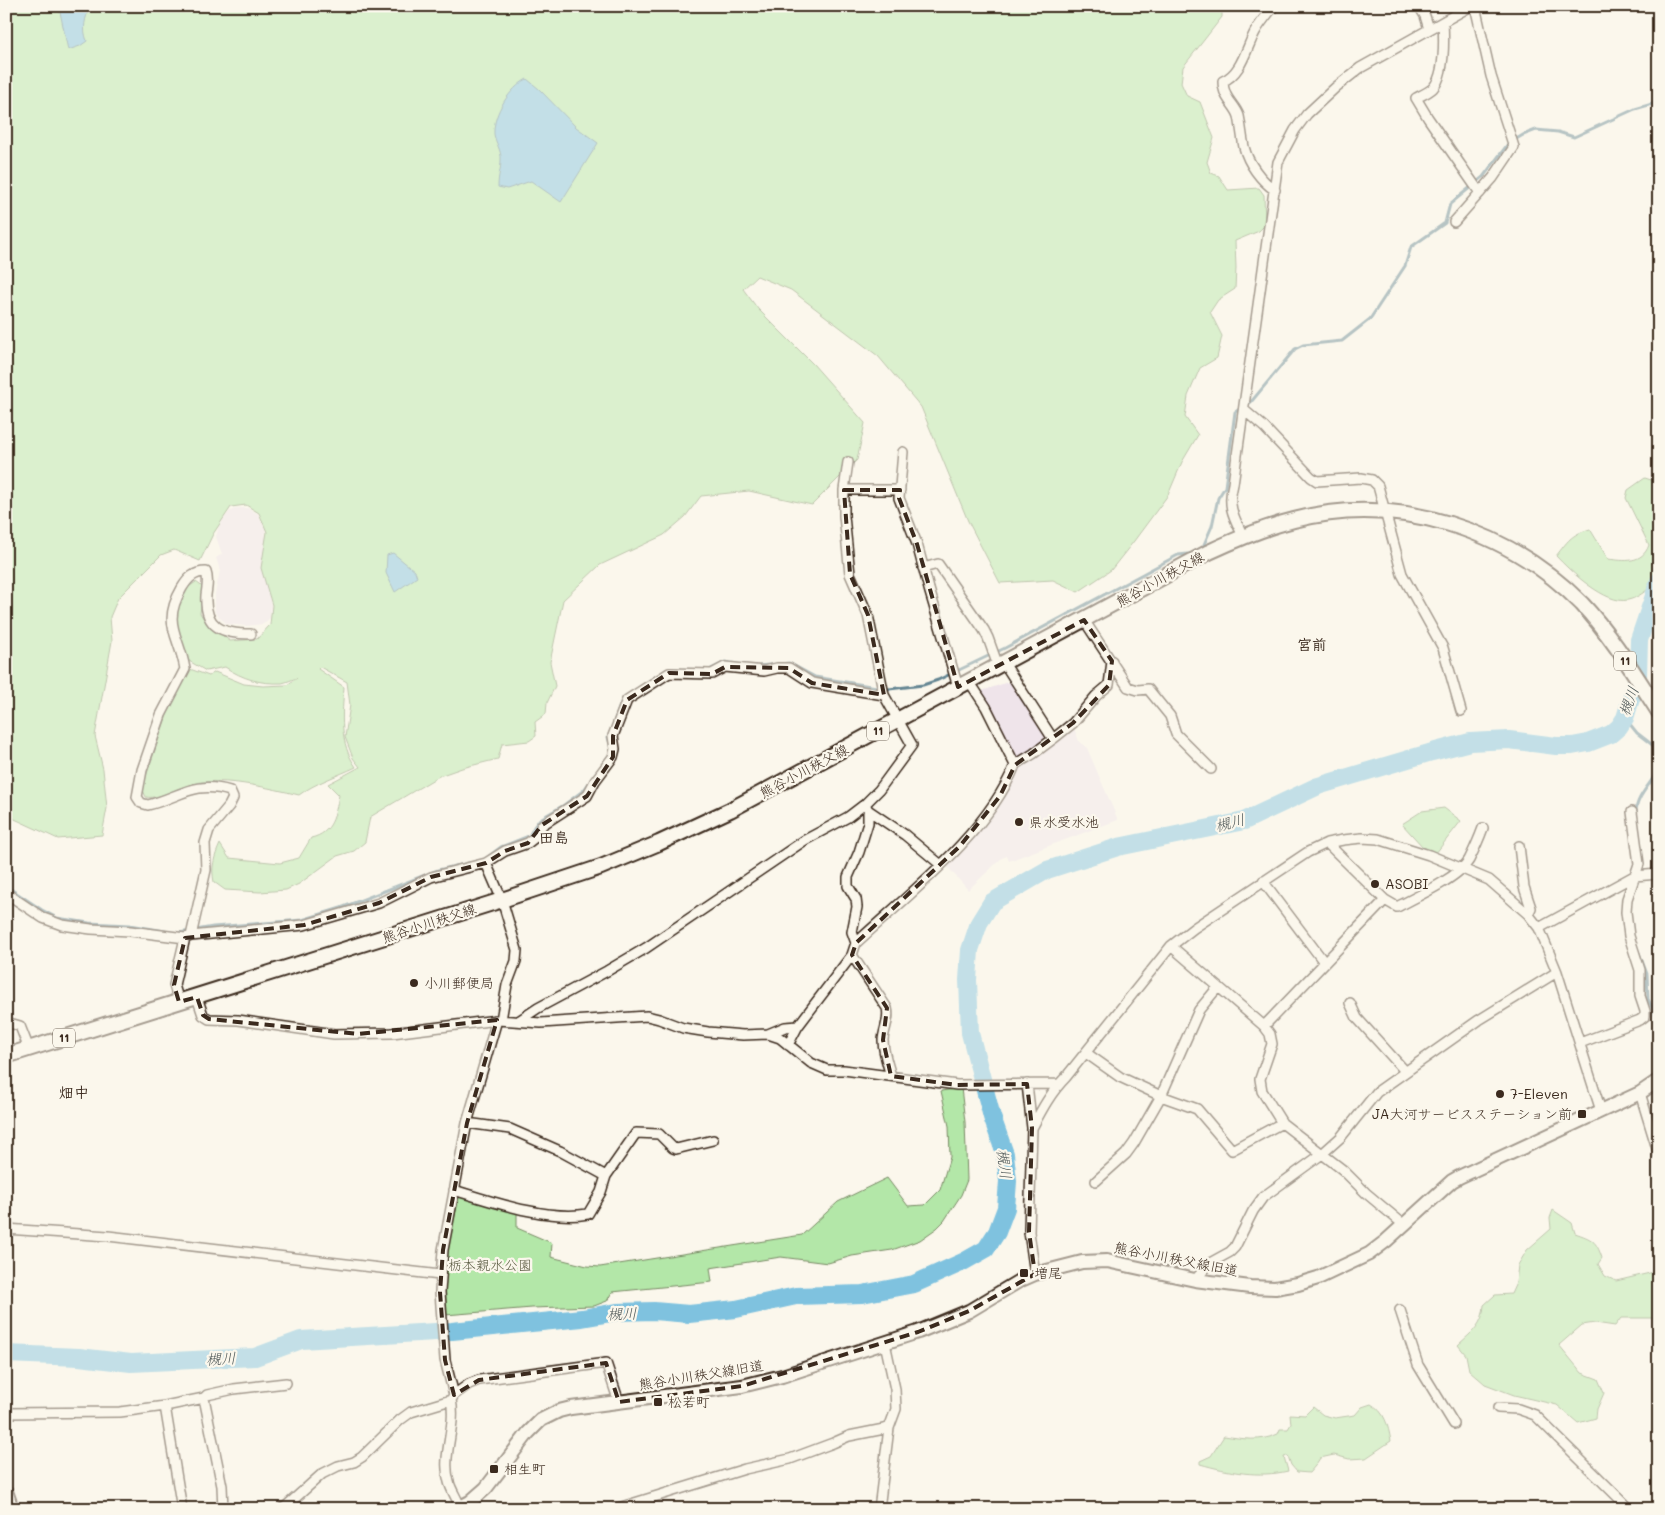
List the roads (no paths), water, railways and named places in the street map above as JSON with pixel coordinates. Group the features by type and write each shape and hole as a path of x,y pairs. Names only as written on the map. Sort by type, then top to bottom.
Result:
{"main road":[{"name":"熊谷小川秩父線","path":"6,1056 197,997 601,867 730,810 1000,663 1210,552 1243,536 1279,524 1317,515 1363,511 1426,517 1470,530 1523,556 1550,575 1583,605 1601,626 1659,712"},
{"path":"6,1494 11,1509"}],"street":[{"path":"1274,6 1256,30 1239,67 1230,78 1222,82 1223,89 1230,103 1239,114 1247,156 1264,183 1275,190"},
{"path":"1419,6 1425,16 1429,29"},
{"path":"1243,536 1232,511 1230,496 1244,410 1278,162 1290,138 1307,114 1336,86 1360,68 1471,6"},
{"path":"1454,222 1493,178 1514,147 1491,76 1475,6"},
{"path":"1443,22 1442,63 1435,86 1416,98 1480,193"},
{"path":"1244,410 1264,427 1311,477 1317,480 1360,478 1372,480 1378,486 1402,574 1443,648 1461,711"},
{"path":"903,452 899,498 917,544 923,568 964,684 986,707 1015,765"},
{"path":"520,1020 646,948 805,840 867,807 912,745 884,694 868,615 850,574 844,516 844,490 848,462"},
{"path":"844,490 900,490"},
{"path":"923,568 938,564 984,630 1000,663 1053,739"},
{"path":"179,1002 174,985 206,870 205,843 209,830 229,806 233,798 230,791 212,786 194,788 148,805 141,803 137,797 142,770 161,715 185,669 176,642 171,617 173,603 187,579 198,572 206,572 208,579 206,596 208,613 215,626 225,632 251,634"},
{"path":"1084,620 1128,687 1138,690 1148,689 1170,716 1176,734 1211,769"},
{"path":"788,1045 798,1026 852,955 856,943 960,846 1000,796 1015,765 1033,754 1073,723 1096,696 1110,685 1112,661"},
{"path":"6,893 43,918 62,925 92,929 188,937 304,925 379,903 431,877 486,863 505,850 528,843 538,835 542,825 587,796 594,781 613,757 615,749 613,736 627,700 669,673 712,674 725,667 764,671 789,668 812,683 884,694"},
{"path":"867,807 941,865"},
{"path":"856,943 852,932 857,907 856,899 848,886 848,877 859,852 868,823 867,807"},
{"path":"1580,1043 1640,1020 1645,1016 1640,996 1640,970 1629,936 1626,912 1627,899 1639,864 1632,812"},
{"path":"1327,843 1385,900 1397,906 1439,884 1468,862 1483,828"},
{"path":"1032,1128 1042,1108 1058,1084 1086,1053 1171,946 1194,928 1308,852 1327,843 1362,838 1378,839 1429,855 1489,880 1528,914 1540,928 1557,972 1601,1112"},
{"path":"1519,846 1524,887 1531,908 1528,914"},
{"path":"466,1506 449,1481 448,1450 454,1410 445,1360 440,1275 467,1123 499,1020 507,986 516,961 517,950 502,900 486,863"},
{"path":"1540,928 1634,876 1659,874"},
{"path":"1263,881 1324,962"},
{"path":"1264,1026 1385,900"},
{"path":"1171,946 1264,1026 1270,1034 1272,1044 1260,1079 1262,1090 1282,1123 1343,1170 1403,1224"},
{"path":"852,955 887,1008 889,1016 883,1040 891,1076"},
{"path":"1195,1280 1210,1263 1230,1252 1235,1247 1253,1211 1263,1197 1322,1154 1341,1137 1377,1092 1479,1020 1557,972"},
{"path":"1096,1181 1126,1154 1160,1096 1199,1010 1218,987"},
{"path":"197,997 203,1015 209,1019 238,1020 334,1034 384,1033 499,1020 541,1023 647,1016 683,1028 743,1035 768,1034 785,1027 798,1026"},
{"path":"1350,1003 1357,1018 1405,1071"},
{"path":"6,1022 20,1026 29,1049"},
{"path":"768,1034 780,1038 811,1063 827,1070 957,1085 1058,1084"},
{"path":"1086,1053 1120,1077 1160,1096 1197,1110 1232,1150 1282,1123"},
{"name":"熊谷小川秩父線旧道","path":"466,1506 486,1488 540,1420 559,1411 742,1386 782,1376 918,1332 969,1311 1018,1281 1059,1266 1097,1260 1118,1262 1145,1270 1195,1280 1267,1288 1298,1284 1318,1278 1362,1258 1386,1241 1452,1181 1464,1174 1601,1112 1640,1093 1659,1080"},
{"path":"1027,1084 1032,1128 1029,1232 1036,1274"},
{"path":"1640,1093 1659,1154"},
{"path":"467,1123 517,1131 560,1151 606,1176"},
{"path":"454,1190 518,1209 575,1216 588,1214 601,1192 606,1176 636,1133 659,1134 676,1149 713,1140"},
{"path":"6,1229 108,1236 440,1275"},
{"path":"1400,1310 1418,1365 1454,1424"},
{"path":"879,1509 889,1428 896,1409 895,1389 885,1343"},
{"path":"283,1509 322,1474 338,1466 354,1462 362,1456 411,1412 453,1397 469,1384 479,1380 606,1363 619,1402"},
{"path":"6,1413 120,1412 165,1406 204,1398 207,1395 234,1389 286,1383"},
{"path":"204,1398 222,1486 223,1509"},
{"path":"165,1406 182,1509"},
{"path":"1498,1408 1518,1409 1535,1416 1630,1509"},
{"path":"615,1509 745,1469 790,1459 833,1444 849,1436 889,1428"}],"water":[{"path":"56,6 90,6 85,23 87,41 80,46 68,50 60,12"},
{"path":"527,79 576,127 598,143 561,202 531,181 507,189 498,187 501,157 494,134 496,118 509,95"},
{"path":"393,553 415,571 417,577 395,592 386,573 387,555"}],"waterway":[{"path":"759,666 789,663 815,677 889,689 923,685 938,680 1005,648 1178,555 1197,553 1202,549 1212,526 1218,498 1225,487 1235,412 1251,402 1295,349 1303,345 1342,341 1370,319 1405,266 1411,247 1445,223 1450,204 1483,177 1508,144 1536,130 1558,132 1574,137 1635,109 1659,102"},
{"name":"槻川","path":"6,1354 79,1357 131,1363 255,1357 301,1340 452,1331 582,1318 617,1312 654,1311 689,1314 736,1309 796,1296 862,1294 914,1284 963,1262 986,1249 997,1232 1006,1208 1008,1181 1005,1154 992,1117 970,1033 968,980 970,950 979,923 992,902 1047,870 1118,847 1244,821 1318,786 1432,752 1470,742 1509,740 1556,746 1572,746 1588,743 1611,734 1625,718 1638,676 1639,640 1659,581"},
{"path":"707,671 725,662 743,665"},
{"path":"642,686 655,677"},
{"path":"615,719 624,698"},
{"path":"1625,718 1637,733 1659,750"},
{"path":"610,732 608,737 611,748"},
{"path":"485,859 501,847 529,836 540,819 564,805 584,790 610,754"},
{"path":"1636,812 1639,800 1659,768"},
{"path":"179,933 213,927 302,920 341,908 438,870 469,863"},
{"path":"6,886 57,918 89,923 129,925 165,931"},
{"path":"1639,953 1647,974 1648,999 1659,1021"}],"place":[{"name":"県水受水池","path":"1019,822"},
{"name":"ASOBI","path":"1375,884"},
{"name":"小川郵便局","path":"414,983"},
{"name":"7-Eleven","path":"1500,1094"},
{"name":"JA大河サービスステーション前","path":"1582,1114"},
{"name":"増尾","path":"1024,1273"},
{"name":"松若町","path":"658,1402"},
{"name":"相生町","path":"494,1469"}],"district":[{"name":"宮前","path":"1312,645"},
{"name":"田島","path":"554,838"},
{"name":"畑中","path":"74,1093"}],"park label":[{"name":"栃本親水公園","path":"490,1265"}]}
